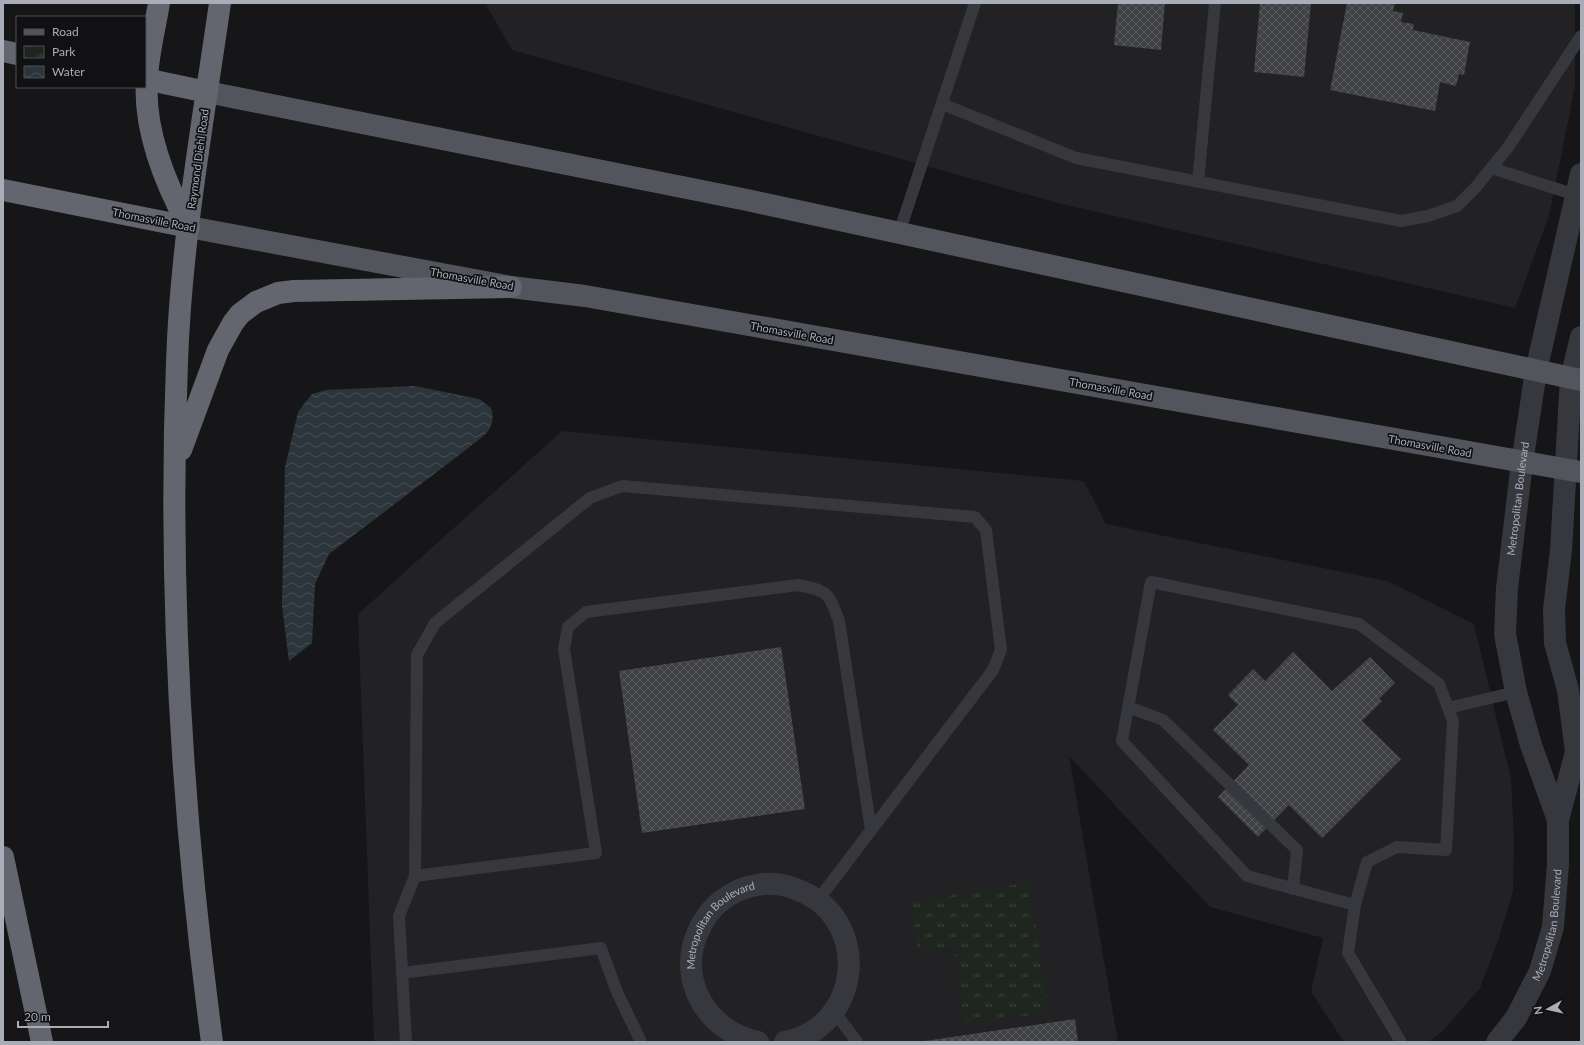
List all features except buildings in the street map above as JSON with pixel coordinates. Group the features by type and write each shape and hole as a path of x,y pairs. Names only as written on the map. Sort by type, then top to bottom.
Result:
{"highway":[{"name":"Raymond Diehl Road","path":"159,3 146,79 151,129 158,158 167,184 189,227"},
{"name":"Raymond Diehl Road","path":"189,227 220,3"},
{"path":"3,51 16,54"},
{"path":"146,79 207,92"},
{"name":"Thomasville Road","path":"3,190 189,227"},
{"path":"189,227 176,361 175,466 178,656 188,818 212,1042"},
{"path":"175,466 225,336 240,314 256,302 278,293 294,292 512,287"},
{"path":"3,857 42,1042"}],"main road":[{"path":"207,92 735,198 1576,379"},
{"name":"Thomasville Road","path":"189,227 512,287 592,298 1522,463 1573,470"}],"street":[{"name":"Metropolitan Boulevard","path":"1558,820 1531,745 1516,692 1505,634 1507,588 1522,463 1536,371 1581,174"},
{"name":"Metropolitan Boulevard","path":"1497,1042 1516,1018 1540,971 1553,928 1558,864 1558,820 1576,752 1568,690 1555,636 1554,608 1573,470 1576,379 1581,337"},
{"name":"Metropolitan Boulevard","path":"758,1042 747,1040 731,1033 719,1024 708,1013 696,993 691,975 691,955 694,940 701,924 714,906 727,896 758,884 778,884 806,892 830,911 841,928 846,940 850,967 843,996 834,1011 812,1032 785,1042"}],"lane":[{"path":"899,233 975,3"},
{"path":"1198,182 1214,3"},
{"path":"942,104 1076,158 1401,221 1428,216 1456,206 1476,187 1509,146 1581,36"},
{"path":"1491,168 1576,195"},
{"path":"406,1042 399,916 415,876 417,655 435,622 590,498 622,486 975,517 986,530 1002,650 993,670 818,900"},
{"path":"1355,905 1247,876 1122,741 1151,582 1359,624 1439,684 1453,721 1446,850 1397,847 1367,862 1355,905 1348,953 1401,1042"},
{"path":"415,876 596,853 564,649 568,627 586,612 798,585 819,589 829,595 839,621 871,830"},
{"path":"1448,708 1516,692"},
{"path":"1128,707 1163,720 1298,850 1293,888"},
{"path":"402,973 601,948 617,992 642,1042"},
{"path":"834,1011 856,1042"}],"shaded area":[{"path":"485,3 1575,3 1575,86 1549,216 1515,308 1058,203 512,50"},
{"path":"562,431 1084,481 1106,524 1387,581 1474,624 1511,779 1514,840 1513,891 1499,938 1480,988 1443,1031 1428,1042 1344,1042 1311,992 1323,938 1210,907 1069,756 1118,1042 374,1042 358,614"}],"green space":[{"path":"1030,882 1049,1013 964,1024 954,946 918,951 911,902"}],"water":[{"path":"415,386 479,399 491,408 492,422 490,427 478,440 329,554 315,584 312,643 289,661 282,606 285,467 298,412 312,394 326,390"}]}
